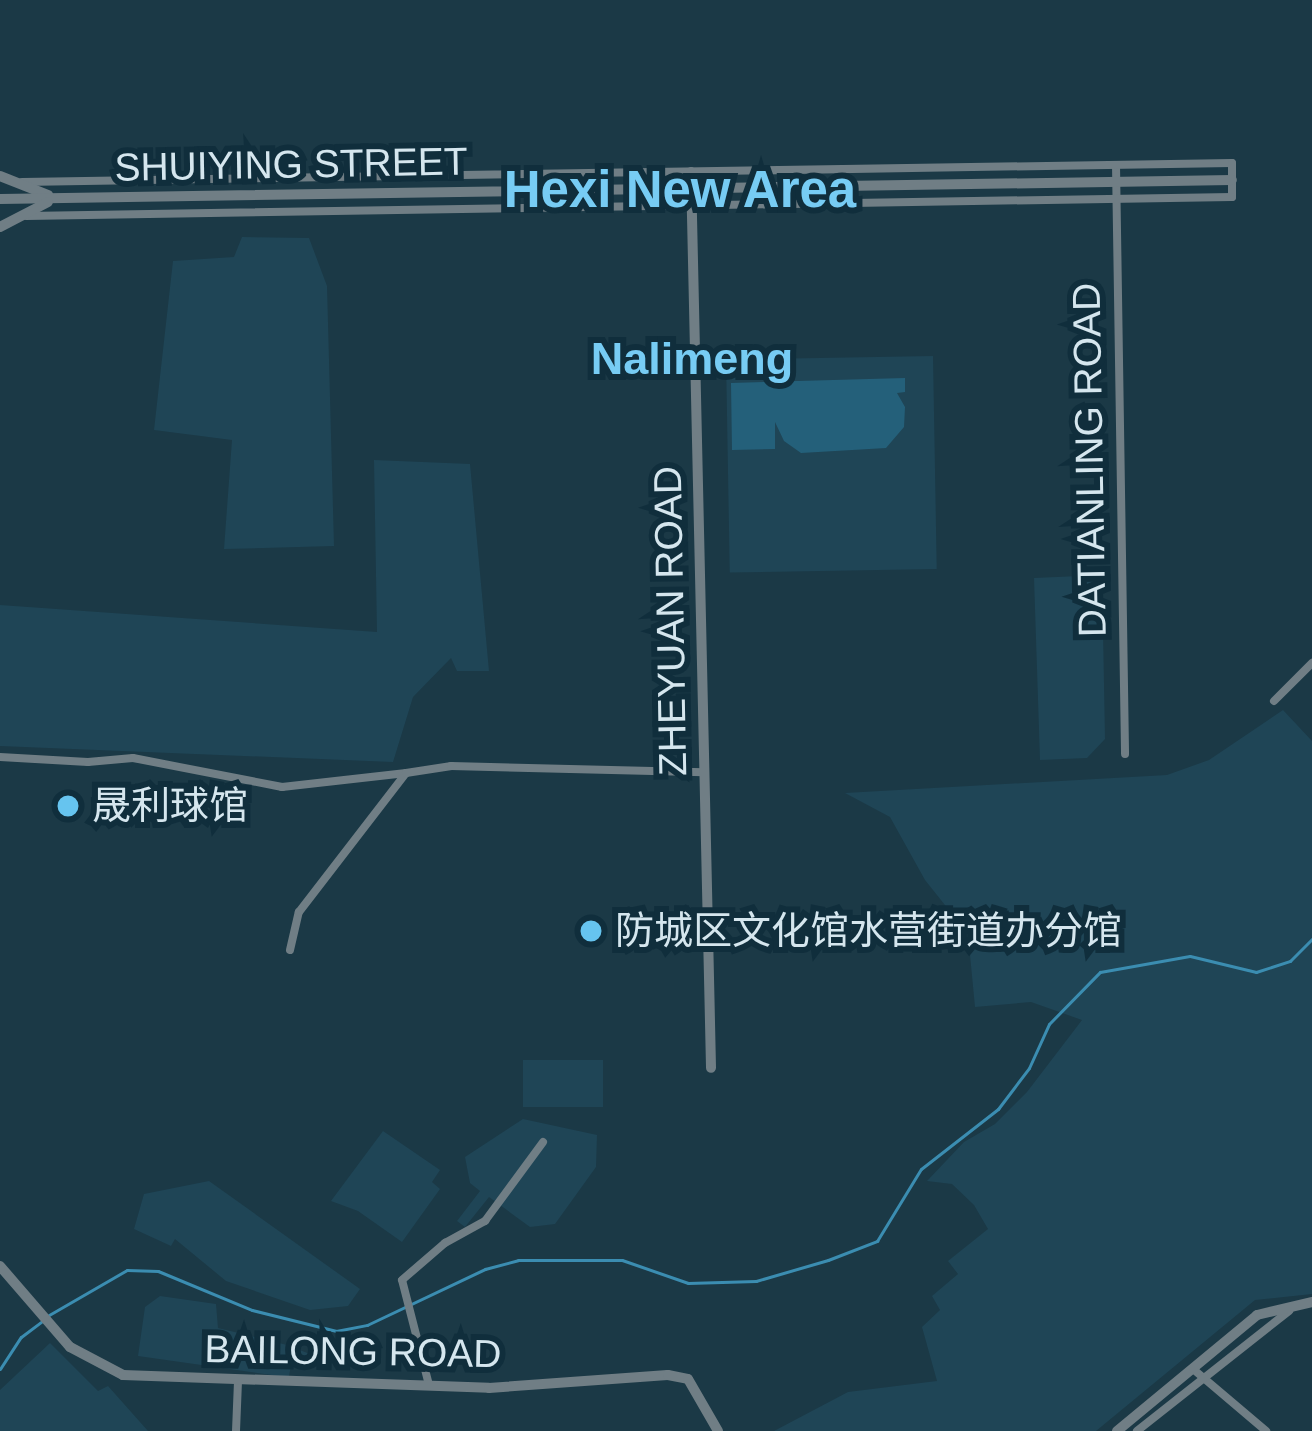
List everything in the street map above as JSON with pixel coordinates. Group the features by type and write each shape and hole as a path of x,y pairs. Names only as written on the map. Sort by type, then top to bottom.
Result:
{"street":[{"path":"14,182 1232,163 1232,197 16,216"},
{"name":"DATIANLING ROAD","path":"1116,165 1125,754"},
{"name":"ZHEYUAN ROAD","path":"691,172 711,1068"},
{"path":"0,176 56,198"},
{"name":"SHUIYING STREET","path":"0,199 1232,180"},
{"path":"0,227 56,198"},
{"path":"1274,701 1312,663"},
{"path":"0,757 88,762 133,758 282,787 451,766 704,772"},
{"path":"290,950 299,912 406,773"},
{"path":"430,1387 402,1280 445,1243 485,1220 543,1142"},
{"name":"BAILONG ROAD","path":"0,1266 62,1338 91,1362 123,1375 430,1387 668,1375 688,1379 718,1431"},
{"path":"1137,1431 1257,1316 1306,1302"},
{"path":"1117,1431 1198,1373"},
{"path":"1198,1373 1266,1431"},
{"path":"236,1431 238,1382"}],"shaded area":[{"path":"242,237 309,238 327,286 334,546 224,549 232,440 154,430 173,261 234,257"},
{"path":"933,356 937,569 730,573 726,360"},
{"path":"905,378 905,392 897,393 905,407 904,427 886,448 801,453 784,441 775,422 775,449 732,450 731,383"},
{"path":"374,460 470,464 489,671 457,671 451,658 413,697 393,762 0,746 0,605 377,632"},
{"path":"1102,575 1105,739 1087,758 1040,760 1034,578"},
{"path":"1283,710 1312,741 1312,1294 1255,1300 1096,1431 774,1431 848,1392 937,1381 922,1327 940,1310 932,1296 958,1274 948,1261 988,1229 974,1205 952,1184 927,1181 964,1142 995,1124 1027,1092 1082,1020 1031,1002 975,1007 968,934 925,880 890,817 845,793 1167,775 1209,760"},
{"path":"523,1060 603,1060 603,1107 523,1107"},
{"path":"523,1119 597,1135 596,1167 555,1224 530,1227 489,1197 465,1227 457,1221 480,1191 470,1183 465,1157"},
{"path":"383,1131 440,1170 432,1182 440,1189 402,1242 358,1211 331,1201"},
{"path":"209,1181 360,1289 348,1306 310,1310 226,1281 175,1239 171,1246 134,1229 144,1194"},
{"path":"160,1296 216,1304 218,1328 287,1345 320,1358 317,1366 291,1364 289,1377 138,1356 145,1307"},
{"path":"50,1343 98,1391 108,1386 148,1431 0,1431 0,1390"}],"waterway":[{"path":"49,1315 127,1270 158,1271 252,1310 336,1331 367,1325 485,1269 518,1260 622,1260 688,1283 756,1281 828,1260 877,1241 921,1169 998,1109 1029,1068 1049,1024 1100,972 1190,956 1256,972 1290,961 1312,939"},
{"path":"0,1369 21,1337 42,1321"}],"place":[{"name":"晟利球馆","path":"68,806"},
{"name":"防城区文化馆水营街道办分馆","path":"591,931"}],"district":[{"name":"Hexi New Area","path":"680,190"},
{"name":"Nalimeng","path":"692,359"}]}
